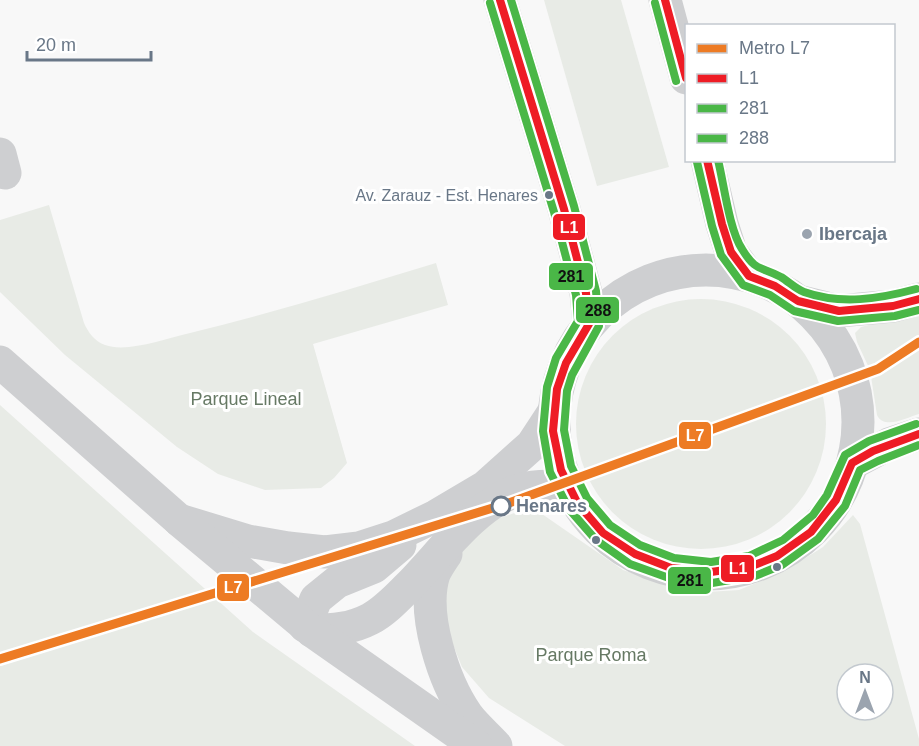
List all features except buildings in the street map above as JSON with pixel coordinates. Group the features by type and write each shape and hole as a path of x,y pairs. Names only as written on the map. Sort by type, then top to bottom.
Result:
{"street":[{"path":"500,0 564,209 586,293 589,324"},
{"path":"665,0 685,71"},
{"path":"707,162 731,252 749,276"},
{"path":"684,271 727,271 749,276 775,286 798,301 819,320 836,343 854,384 858,429 852,463 835,502 807,535 782,554 753,566 723,573 691,573 660,567 631,554 599,528 584,513 568,487 556,451 554,413 557,389 564,365 589,324 622,294 663,276 684,271"},
{"path":"798,301 839,311 893,306 919,299"},
{"path":"0,362 179,520 308,628 476,746"},
{"path":"308,628 347,628 372,619 399,596 447,525 532,445 554,413"},
{"path":"852,463 889,444 919,434"},
{"path":"308,628 316,599 337,582 374,567 447,525 515,492 543,485 568,487"},
{"path":"179,520 248,541 325,552 359,548 393,537 447,525"},
{"path":"447,525 434,574 430,608 434,637 442,664 468,716 496,746"}],"green space":[{"path":"544,0 621,0 669,167 597,186"},
{"name":"Parque Lineal","path":"49,205 84,323 92,336 105,345 124,347 157,342 436,263 448,305 313,344 347,463 334,478 321,488 265,490 218,474 177,447 65,355 0,292 0,220"},
{"path":"701,299 737,304 760,314 780,327 798,345 811,365 821,388 826,424 821,460 811,483 798,503 780,521 760,534 737,544 701,549 665,544 642,534 622,521 604,503 591,483 581,460 576,424 581,388 591,365 604,345 622,327 642,314 665,304"},
{"path":"919,311 919,414 896,422 885,422 877,415 870,370 855,333 861,327"},
{"path":"0,405 253,632 415,746 0,746"},
{"name":"Parque Roma","path":"520,511 542,514 623,570 676,588 707,592 739,590 785,571 823,547 853,515 860,524 919,746 565,746 489,698 462,667 449,635 444,603 449,573 472,540 497,519"}],"metro line":[{"name":"L7","path":"0,659 509,503 878,369 919,342"}],"transit line":[{"name":"L1","path":"500,0 564,209 586,293 589,324 566,363 557,389 553,431 561,470 578,504 603,533 635,554 671,568 711,572 752,566 777,556 811,532 836,500 852,463 873,451 919,434"},
{"name":"288","path":"511,0 574,206 596,291 599,326 572,375 567,391 564,430 571,466 587,498 610,525 640,545 674,558 711,562 749,556 783,540 813,515 827,495 845,455 869,441 916,424"},
{"name":"L1","path":"665,0 685,74"},
{"name":"281","path":"490,3 554,212 576,295 578,321 556,358 547,387 543,431 550,472 569,509 596,540 630,564 669,578 712,583 755,576 782,565 818,539 845,506 860,470 919,445"},
{"name":"281","path":"655,3 676,81"},
{"name":"281","path":"697,162 721,255 743,285 770,295 794,311 838,321 895,316 919,310"},
{"name":"L1","path":"707,162 731,252 749,276 775,286 798,301 839,311 893,306 919,299"},
{"name":"288","path":"718,162 727,206 737,240 747,256 759,268 781,277 804,292 832,298 874,298 916,289"}],"place":[{"name":"Av. Zarauz - Est. Henares","path":"549,195"},
{"name":"Ibercaja","path":"807,234"},
{"name":"Henares","path":"501,506"}]}
